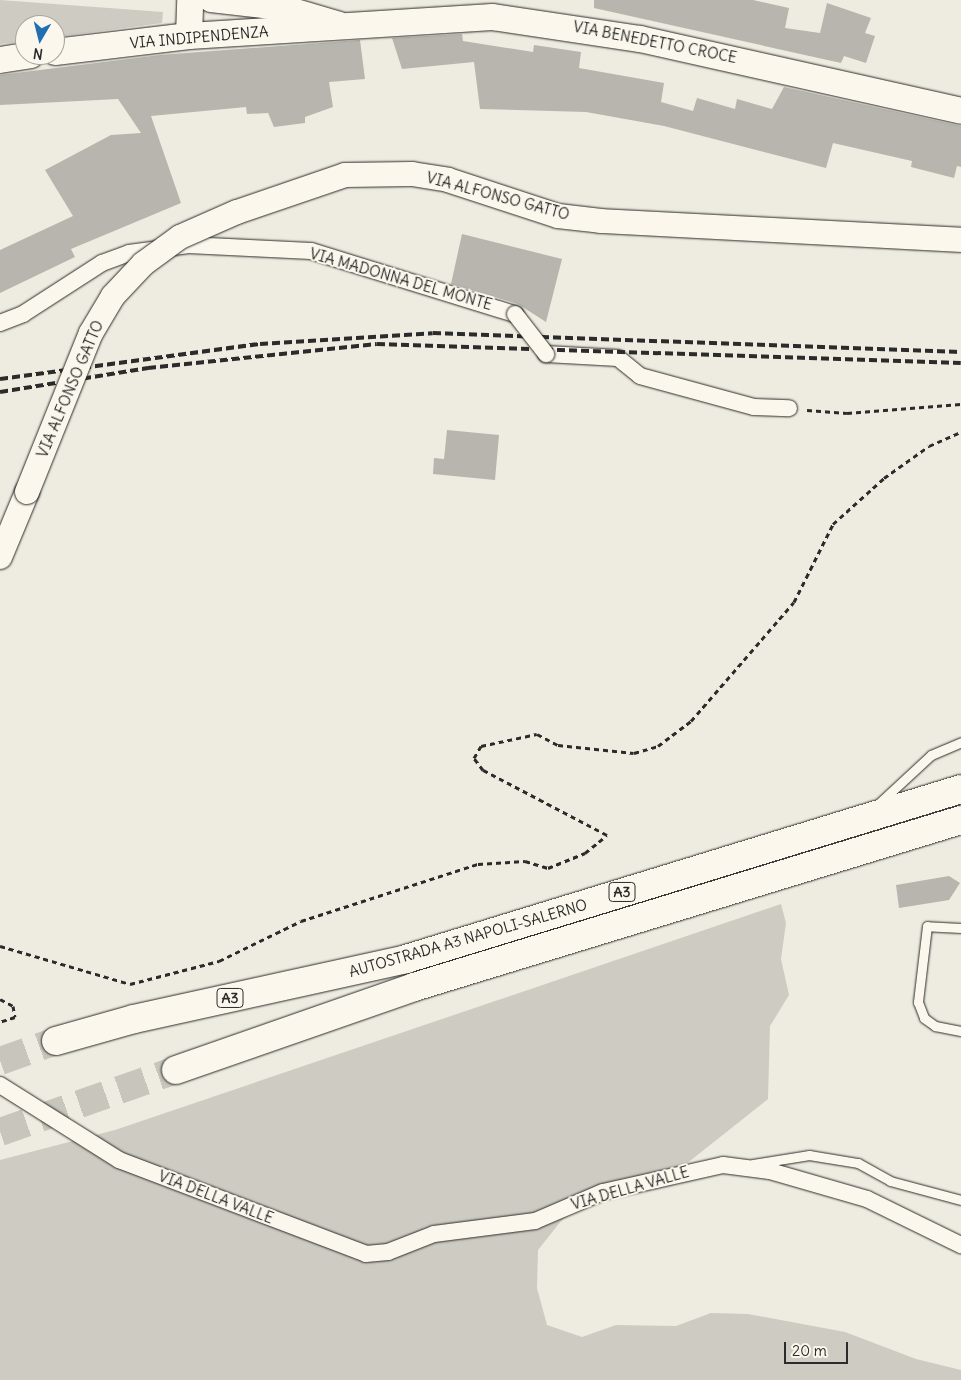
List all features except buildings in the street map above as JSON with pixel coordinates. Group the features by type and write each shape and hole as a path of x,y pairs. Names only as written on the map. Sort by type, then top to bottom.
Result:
{"highway":[{"name":"AUTOSTRADA A3 NAPOLI-SALERNO","path":"56,1041 134,1019 406,959 961,789"},
{"name":"AUTOSTRADA A3 NAPOLI-SALERNO","path":"176,1070 414,987 844,853 961,820"}],"main road":[{"path":"189,36 190,0"},
{"path":"211,0 289,9 344,26"},
{"name":"VIA BENEDETTO CROCE","path":"344,26 492,17 542,21 791,69 961,111"},
{"name":"VIA INDIPENDENZA","path":"65,51 189,36 344,26"},
{"path":"0,60 15,58"},
{"name":"VIA ALFONSO GATTO","path":"0,557 92,333 113,296 142,264 180,237 236,212 345,175 412,174 448,180 558,216 961,240"}],"street":[{"name":"VIA MADONNA DEL MONTE","path":"0,323 23,314 102,263 156,247 188,245 311,251 514,314 546,354 618,358 640,376 754,408 789,408"},
{"name":"VIA DELLA VALLE","path":"0,1085 119,1160 366,1254 388,1252 434,1234 535,1221 603,1192 703,1168 738,1166 866,1198 961,1245"}],"lane":[{"path":"850,823 931,755 961,742"},
{"path":"961,928 927,926 918,1002 924,1018 961,1032"},
{"path":"738,1166 809,1155 858,1163 890,1181 961,1200"}],"path":[{"path":"789,408 847,413 961,404"},
{"path":"0,946 21,948 105,980 140,982 218,961 301,922 478,864 525,861 548,868 585,853 607,835 483,770 474,758 481,746 537,734 558,745 634,753 658,746 691,721 794,602 833,524 884,478 929,446 961,432"},
{"path":"0,999 13,1006 15,1017 0,1022"}],"shaded area":[{"path":"0,0 163,12 162,23 65,36 65,15 15,15 15,42 0,44"},
{"path":"781,904 786,923 781,959 789,995 770,1026 768,1099 681,1168 586,1199 561,1221 538,1250 537,1288 547,1325 582,1337 616,1325 676,1326 711,1313 748,1314 845,1332 916,1359 961,1370 961,1380 0,1380 0,1160 115,1130"}],"tunnel":[{"path":"0,1061 56,1041"},
{"path":"0,1132 176,1070"}],"railway":[{"path":"0,379 260,344 433,333 961,352"},
{"path":"0,392 148,368 377,344 961,363"}]}
